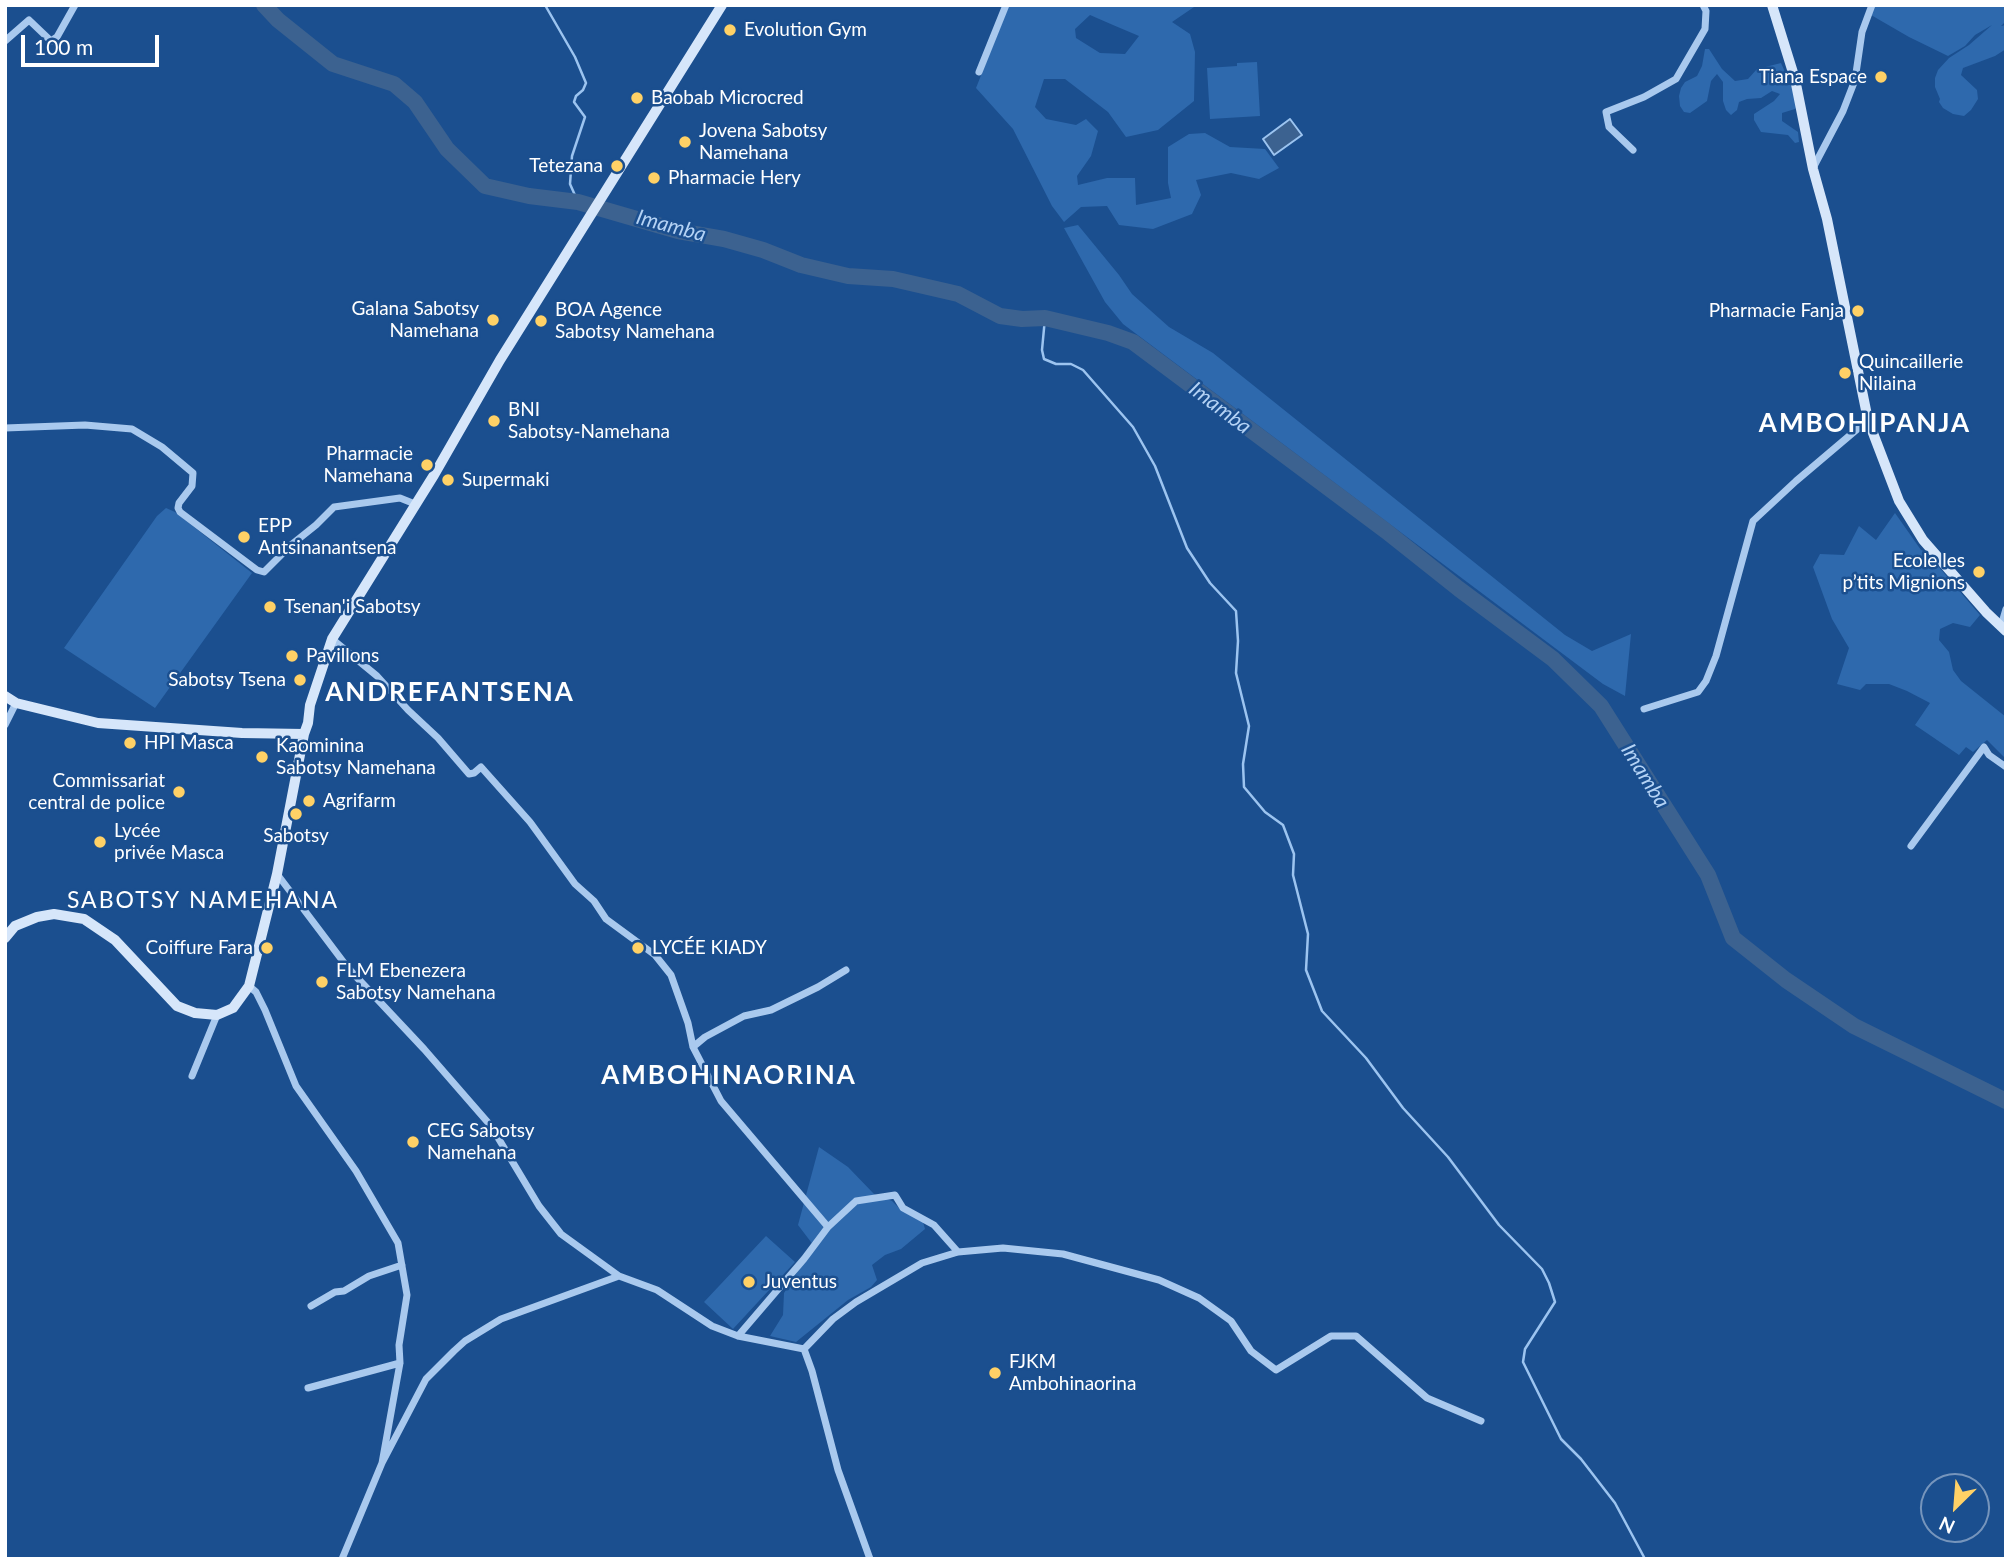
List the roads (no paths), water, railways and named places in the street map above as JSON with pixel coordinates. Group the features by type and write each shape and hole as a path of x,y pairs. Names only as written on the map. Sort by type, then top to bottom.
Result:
{"main road":[{"path":"5,938 15,926 37,917 54,914 84,919 115,940 177,1006 195,1013 216,1015 233,1008 249,986 278,874 311,699 332,639 499,360 722,5"},
{"path":"1772,5 1795,79 1868,420 1899,501 1923,540 2003,629"},
{"path":"5,696 16,703 98,723 304,734"}],"street":[{"path":"5,41 29,20 51,41 57,37 75,5"},
{"path":"979,72 1006,5"},
{"path":"1633,150 1609,127 1606,112 1644,97 1676,79 1705,29 1706,11 1703,5"},
{"path":"1813,169 1843,111 1855,80 1862,32 1872,5"},
{"path":"1644,709 1698,692 1706,681 1716,656 1753,521 1868,420"},
{"path":"5,428 85,425 132,429 162,447 193,473 192,486 179,503 180,512 257,570 264,572 334,507 400,498 415,504"},
{"path":"2003,629 2006,609"},
{"path":"332,639 377,676 408,710 439,738 469,774 481,768 530,822 575,884 594,901 606,919 655,956 671,975 680,997 693,1047 721,1101 828,1227"},
{"path":"5,725 16,703"},
{"path":"1911,846 1984,747 1989,755 2006,767"},
{"path":"278,874 348,968 491,1126 539,1206 561,1234 619,1276 657,1290 712,1326 738,1336 804,1349"},
{"path":"693,1047 705,1037 744,1016 781,1006 846,970"},
{"path":"249,986 256,992 296,1086 356,1171 398,1243 407,1295 399,1345 400,1363 382,1463"},
{"path":"192,1076 216,1015"},
{"path":"738,1336 828,1227 856,1200 895,1195 903,1208 933,1225 958,1252"},
{"path":"804,1349 834,1319 885,1284 922,1263 958,1252 1003,1248 1063,1254 1159,1280 1199,1298 1231,1321 1251,1351 1276,1370 1331,1336 1356,1336 1427,1398 1482,1421"},
{"path":"311,1306 369,1276 402,1265"},
{"path":"342,1559 382,1463 426,1379 465,1341 500,1319 619,1276"},
{"path":"804,1349 838,1470 870,1559"},
{"path":"308,1388 400,1363"}],"waterway":[{"name":"Imamba","path":"264,5 278,20 333,64 394,84 415,102 447,149 485,186 529,196 578,202 678,231 724,239 763,250 801,265 848,276 893,279 958,294 1000,316 1045,318 1108,333 1133,342 1553,659 1601,706 1708,875 1733,938 1786,980 1854,1026 2006,1101"},
{"path":"545,5 575,57 586,83 574,102 585,117 572,156 570,184 578,202"},
{"path":"1045,318 1042,350 1044,359 1056,364 1071,364 1083,370 1133,427 1155,466 1187,548 1210,583 1236,611 1236,673 1249,726 1243,764 1244,787 1265,812 1283,825 1294,854 1293,875 1308,934 1306,970 1322,1011 1366,1058 1403,1108 1448,1157 1499,1225 1542,1269 1555,1302 1525,1349 1523,1362 1561,1439 1581,1459 1615,1503 1645,1559"}],"place":[{"name":"Evolution Gym","path":"730,30"},
{"name":"Tiana Espace","path":"1881,77"},
{"name":"Baobab Microcred","path":"637,98"},
{"name":"Jovena Sabotsy Namehana","path":"685,142"},
{"name":"Tetezana","path":"617,166"},
{"name":"Pharmacie Hery","path":"654,178"},
{"name":"Pharmacie Fanja","path":"1858,311"},
{"name":"Galana Sabotsy Namehana","path":"493,320"},
{"name":"BOA Agence Sabotsy Namehana","path":"541,321"},
{"name":"Quincaillerie Nilaina","path":"1845,373"},
{"name":"BNI Sabotsy-Namehana","path":"494,421"},
{"name":"Pharmacie Namehana","path":"427,465"},
{"name":"Supermaki","path":"448,480"},
{"name":"EPP Antsinanantsena","path":"244,537"},
{"name":"Ecole les p’tits Mignions","path":"1979,572"},
{"name":"Tsenan'i Sabotsy","path":"270,607"},
{"name":"Pavillons","path":"292,656"},
{"name":"Sabotsy Tsena","path":"300,680"},
{"name":"HPI Masca","path":"130,743"},
{"name":"Kaominina Sabotsy Namehana","path":"262,757"},
{"name":"Commissariat central de police","path":"179,792"},
{"name":"Agrifarm","path":"309,801"},
{"name":"Sabotsy","path":"296,814"},
{"name":"Lycée privée Masca","path":"100,842"},
{"name":"Coiffure Fara","path":"267,948"},
{"name":"LYCÉE KIADY","path":"638,948"},
{"name":"FLM Ebenezera Sabotsy Namehana","path":"322,982"},
{"name":"CEG Sabotsy Namehana","path":"413,1142"},
{"name":"Juventus","path":"749,1282"},
{"name":"FJKM Ambohinaorina","path":"995,1373"}],"district":[{"name":"AMBOHIPANJA","path":"1865,424"},
{"name":"ANDREFANTSENA","path":"450,693"},
{"name":"SABOTSY NAMEHANA","path":"203,901"},
{"name":"AMBOHINAORINA","path":"729,1076"}]}
